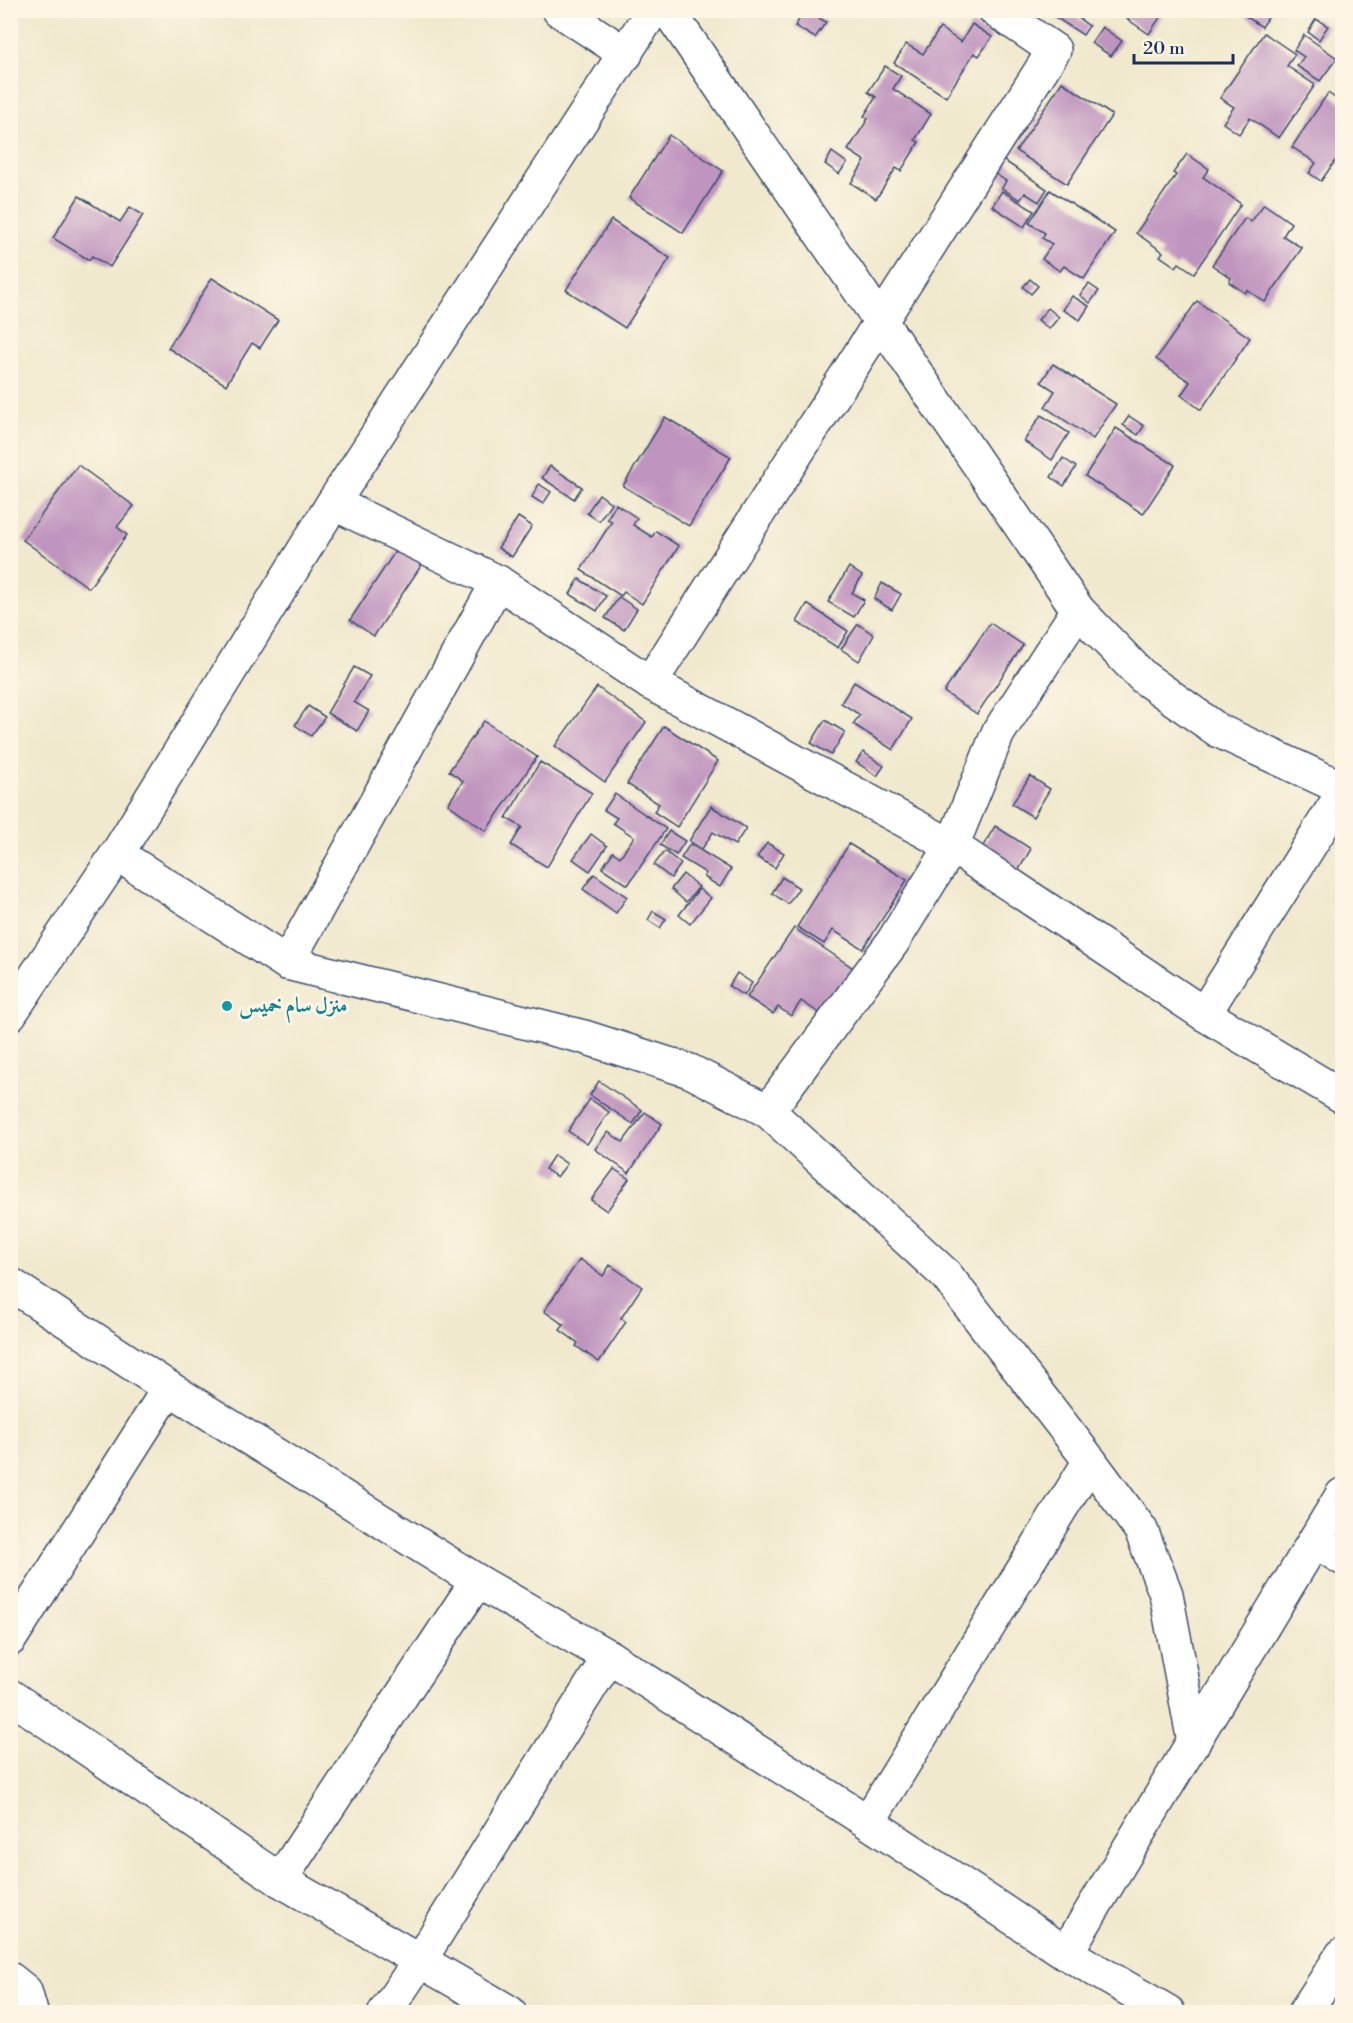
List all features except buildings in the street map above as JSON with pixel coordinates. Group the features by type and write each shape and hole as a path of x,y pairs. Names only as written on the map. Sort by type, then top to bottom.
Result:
{"street":[{"path":"559,10 626,54"},
{"path":"10,1014 117,854 333,503 653,10"},
{"path":"668,10 1078,610 1143,678 1219,731 1342,788"},
{"path":"650,682 1054,50 995,10"},
{"path":"333,503 498,582 650,682 952,846 1204,1014 1342,1096"},
{"path":"287,963 498,582"},
{"path":"768,1111 892,943 952,846 999,732 1078,610"},
{"path":"1204,1014 1342,794"},
{"path":"117,854 287,963 584,1037 690,1071 768,1111 946,1275 1141,1530 1166,1594 1194,1742"},
{"path":"10,1284 169,1388 477,1581 609,1657 868,1822 1066,1953 1168,2013"},
{"path":"10,1639 169,1388"},
{"path":"868,1822 1090,1461"},
{"path":"1066,1953 1342,1495"},
{"path":"1315,1541 1342,1558"},
{"path":"280,1880 477,1581"},
{"path":"385,2013 609,1657"},
{"path":"10,1696 280,1880 508,2013"},
{"path":"1305,2013 1342,1955"},
{"path":"10,1979 24,1991 31,2013"}],"place":[{"name":"منزل سام خميس","path":"227,1006"}]}
